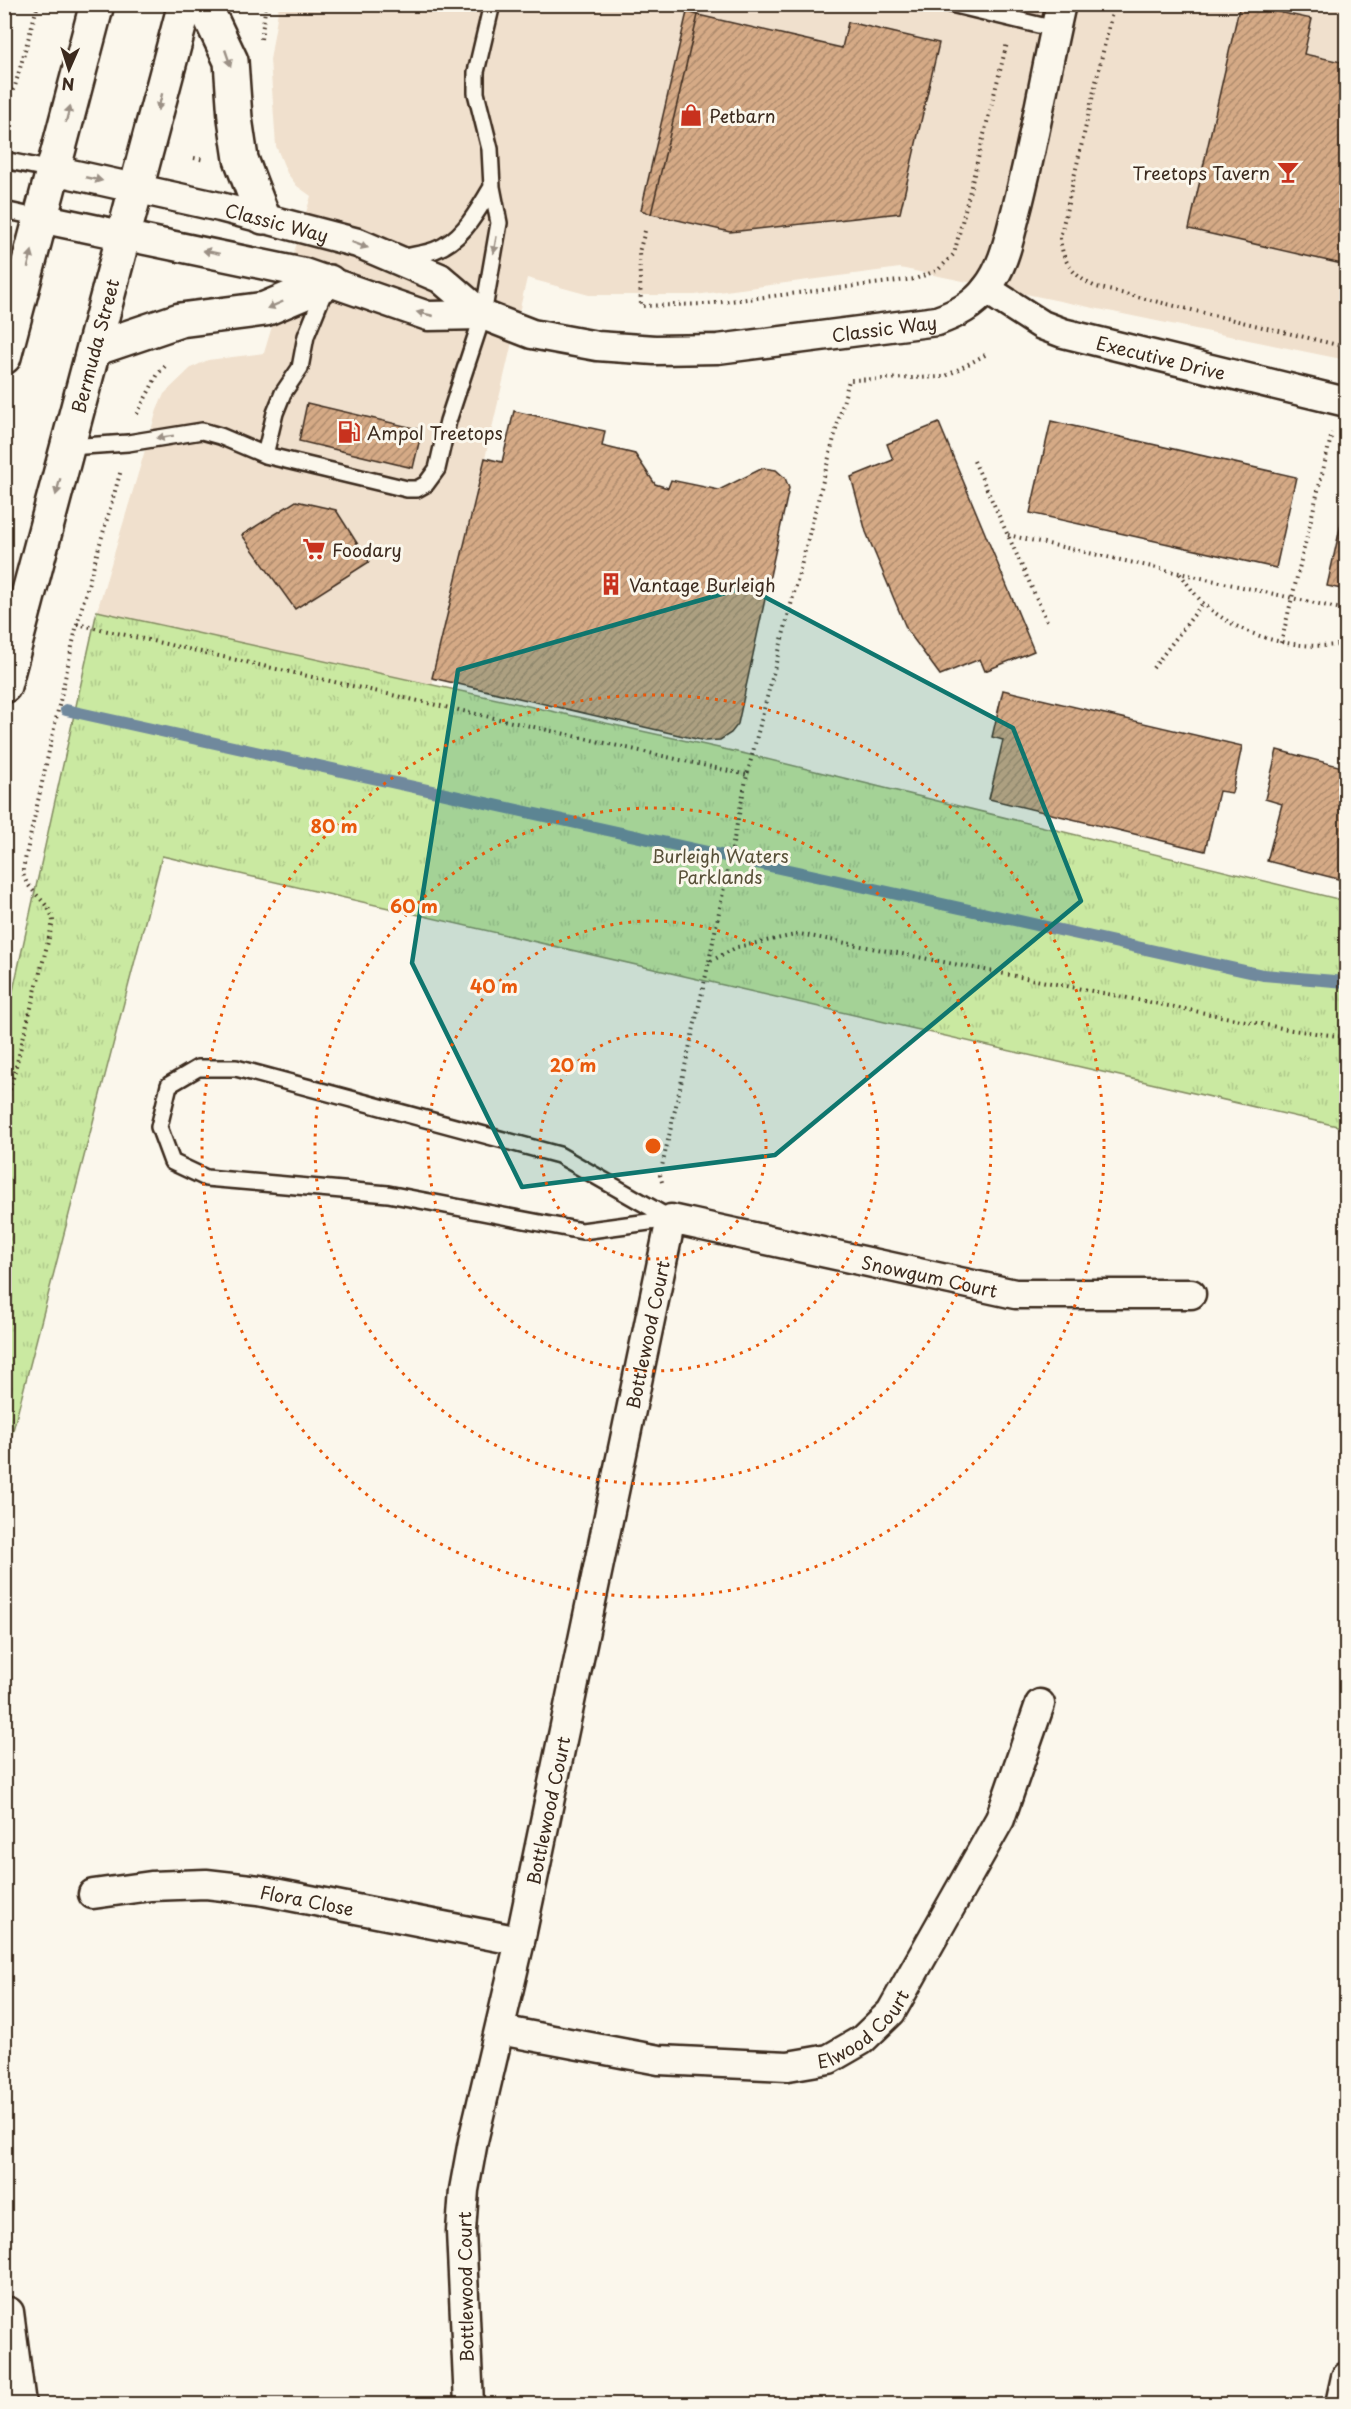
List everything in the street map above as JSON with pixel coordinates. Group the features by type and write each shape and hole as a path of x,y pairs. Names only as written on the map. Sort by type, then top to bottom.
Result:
{"main road":[{"path":"4,357 97,4"},
{"name":"Bermuda Street","path":"4,686 185,4"},
{"path":"204,4 231,61 235,118 241,159 263,217"},
{"path":"94,350 180,320 265,309 329,282"}],"street":[{"name":"Classic Way","path":"53,170 263,217 358,243 440,278 483,315 532,334 597,346 655,350 718,349 937,321 957,313 972,303 986,289 1002,261 1022,188 1058,17"},
{"name":"Classic Way","path":"40,218 259,263 329,282 428,316 483,315"},
{"name":"Executive Drive","path":"986,289 1042,325 1063,333 1343,401"},
{"name":"Snowgum Court","path":"671,1219 1015,1294 1191,1294"},
{"name":"Bottlewood Court","path":"469,2404 461,2232 464,2190 472,2141 520,1941 671,1219"},
{"name":"Elwood Court","path":"500,2030 659,2060 788,2066 829,2059 862,2040 891,2012 1000,1819 1040,1704"},
{"name":"Flora Close","path":"93,1894 152,1886 206,1884 228,1886 259,1890 520,1941"},
{"path":"9,2312 21,2404"},
{"path":"1340,2404 1347,2377"}],"lane":[{"path":"69,447 128,443 202,431 265,455 407,489 417,489 426,484 437,469 448,421 483,315 499,223 492,187 490,149 476,93 476,72 492,4"},
{"path":"951,4 1012,20 1058,17"},
{"path":"4,160 53,170"},
{"path":"396,259 435,250 454,239 469,224 492,187"},
{"path":"4,210 40,218"},
{"path":"265,455 275,413 283,393 300,368 306,336 329,282"},
{"path":"198,1068 237,1068 559,1155 671,1219 582,1231 388,1194 206,1179 172,1162 159,1127 169,1085 198,1068"}],"path":[{"path":"4,106 15,86 38,4"},
{"path":"1114,4 1060,238 1062,255 1071,272 1096,287 1347,347"},
{"path":"645,231 639,252 641,306 706,304 862,286 915,279 938,270 954,254 990,107 999,82 1012,20"},
{"path":"671,1219 660,1175 709,962 747,775 849,380 944,376 987,354"},
{"path":"4,1113 53,922 51,912 24,879 23,869 77,624 128,443 146,395 158,374 173,358"},
{"path":"1281,643 1343,401"},
{"path":"974,461 1047,621"},
{"path":"1008,535 1347,610"},
{"path":"1179,573 1203,603 1241,628 1281,643 1329,646 1347,644"},
{"path":"1153,668 1203,603"},
{"path":"77,624 747,775"},
{"path":"709,962 737,947 800,934 1292,1030 1347,1037"}],"highlighted area":[{"path":"746,587 1013,728 1081,901 775,1155 522,1187 412,963 458,670"}],"shaded area":[{"path":"279,5 1346,5 1346,360 900,268 695,295 589,295 527,278 432,686 97,611 157,410 164,394 191,368 208,360 264,353 311,196 297,186 287,173 276,146 270,60"}],"green space":[{"name":"Burleigh Waters Parklands","path":"97,611 746,754 1346,901 1346,1128 162,856 5,1461 5,1027"}],"building":[{"path":"1240,4 1312,19 1304,54 1346,63 1346,265 1189,229"},
{"path":"687,12 698,15 651,214 641,210"},
{"path":"698,15 842,48 848,22 939,43 900,213 730,232 651,214"},
{"path":"307,403 422,430 413,468 299,441"},
{"name":"Vantage Burleigh","path":"514,411 605,431 602,446 635,454 655,484 668,488 671,480 719,490 763,468 776,470 785,478 789,488 738,724 731,733 720,740 705,741 432,678 485,458 502,462"},
{"path":"1051,421 1296,477 1276,568 1030,513"},
{"path":"939,423 1034,651 985,671 980,659 940,675 907,630 866,532 851,477 893,460 887,444"},
{"path":"296,501 336,510 369,562 295,609 242,535"},
{"path":"1346,502 1346,590 1327,586"},
{"path":"1003,690 1242,746 1232,793 1219,791 1205,851 989,799 1003,740 992,737"},
{"path":"1277,750 1346,768 1346,881 1267,861 1282,804 1265,799"}],"waterway":[{"path":"66,710 1263,975 1346,982"}],"place":[{"name":"Petbarn","path":"691,115"},
{"name":"Treetops Tavern","path":"1288,172"},
{"name":"Ampol Treetops","path":"349,432"},
{"name":"Foodary","path":"314,549"},
{"name":"Vantage Burleigh","path":"611,584"}]}
